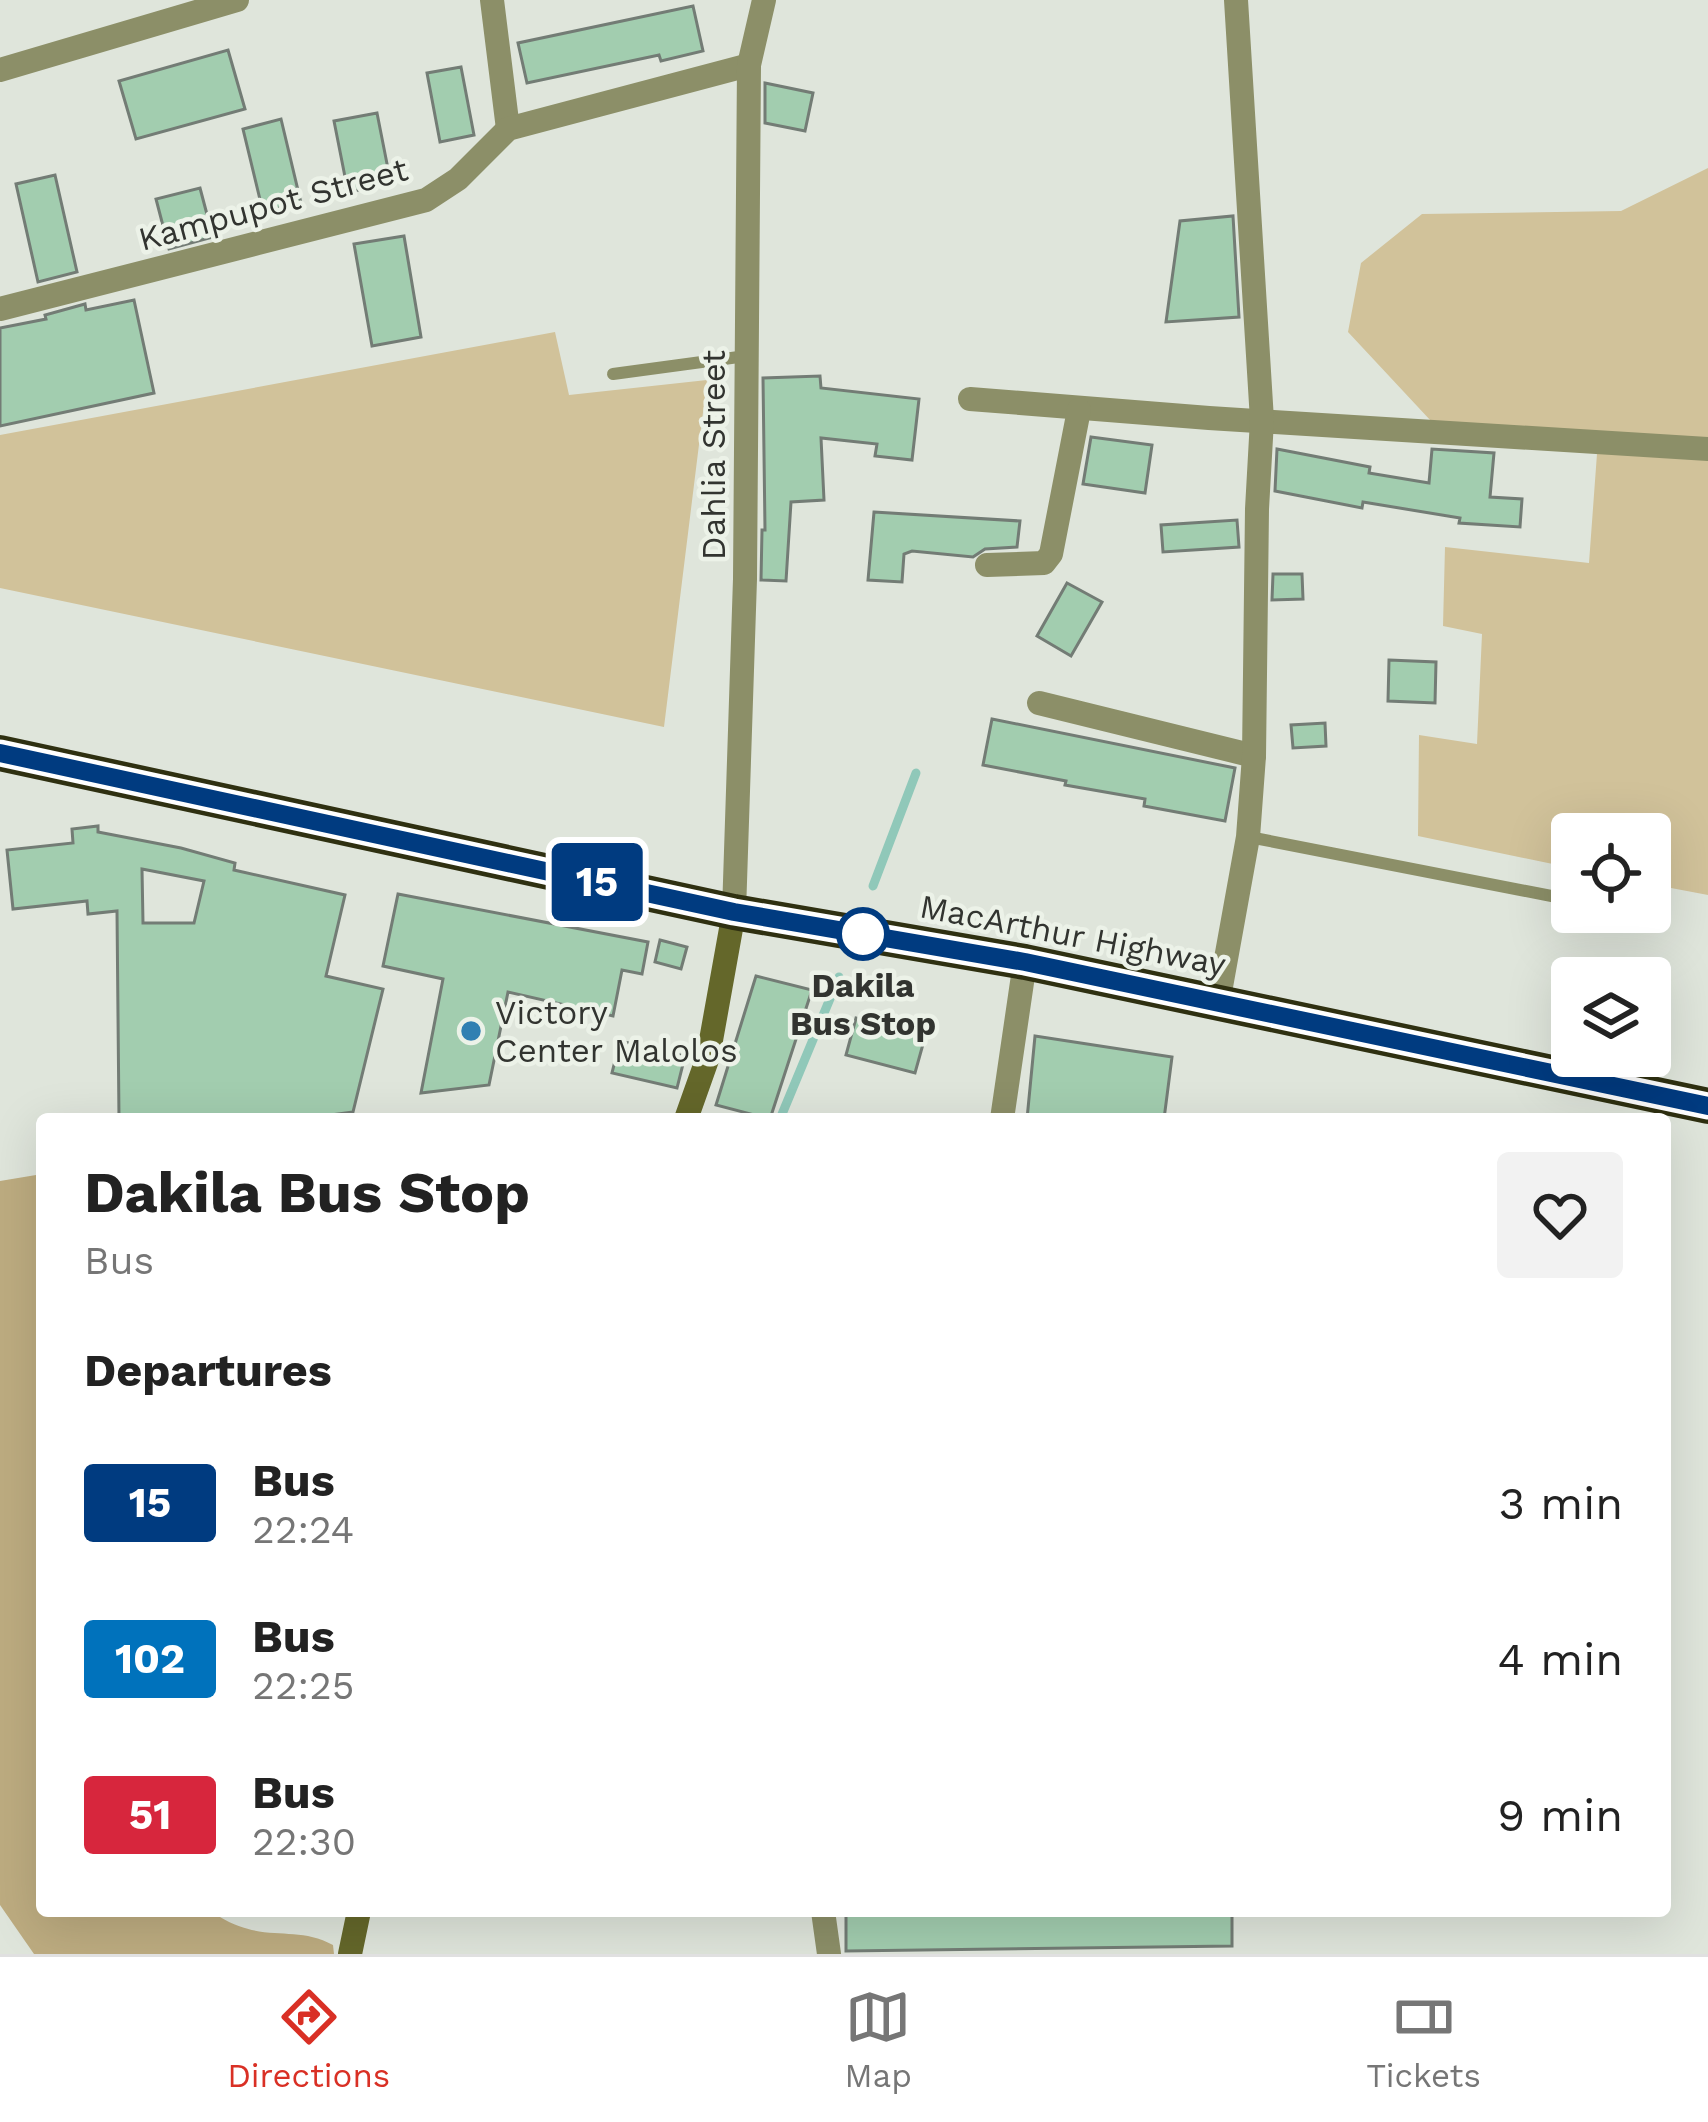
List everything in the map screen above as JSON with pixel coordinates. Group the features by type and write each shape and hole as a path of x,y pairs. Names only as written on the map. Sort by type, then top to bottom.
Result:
{"highway":[{"name":"MacArthur Highway","path":"0,753 734,912 1025,962 1708,1106"}],"street":[{"path":"0,70 237,0"},
{"path":"492,0 508,129 749,65"},
{"name":"Dahlia Street","path":"734,912 745,579 749,65 764,0"},
{"path":"1218,1003 1248,837 1262,420 1236,0"},
{"name":"Kampupot Street","path":"0,309 426,200 458,179 508,129"},
{"path":"970,400 1708,448"},
{"path":"987,565 1030,565 1044,562 1051,554 1079,410"},
{"path":"1039,704 1254,756"},
{"path":"688,1113 708,1057 734,912"},
{"path":"1003,1113 1025,962"},
{"path":"350,1954 358,1917"},
{"path":"824,1917 829,1954"}],"lane":[{"path":"613,374 746,356"},
{"path":"1248,837 1551,897"}],"shaded area":[{"path":"1708,168 1708,895 1671,888 1671,813 1551,813 1551,864 1418,836 1419,735 1477,744 1482,634 1443,626 1445,547 1589,563 1598,440 1431,421 1348,332 1361,263 1422,214 1621,211"},
{"path":"555,332 569,395 707,380 664,727 0,588 0,435"},
{"path":"36,1175 36,1917 220,1917 251,1930 319,1939 333,1945 334,1954 34,1954 0,1905 0,1181"}],"building":[{"path":"693,6 703,51 661,61 659,55 527,83 518,43"},
{"path":"228,50 245,109 136,139 119,81"},
{"path":"461,67 474,135 440,142 427,73"},
{"path":"765,83 813,93 805,131 765,123"},
{"path":"377,113 391,184 348,192 334,121"},
{"path":"281,119 301,203 263,212 243,129"},
{"path":"55,175 77,272 38,282 16,184"},
{"path":"200,188 213,237 169,249 156,199"},
{"path":"1233,216 1239,317 1166,322 1180,221"},
{"path":"404,236 421,337 372,346 354,244"},
{"path":"134,300 154,393 0,426 0,328 46,319 45,315 85,304 86,310"},
{"path":"820,376 821,388 919,399 912,460 875,456 877,444 821,438 824,500 791,502 786,581 761,580 763,378"},
{"path":"1091,437 1152,445 1145,493 1083,484"},
{"path":"1277,449 1429,483 1432,449 1494,453 1490,497 1522,499 1520,527 1459,523 1460,518 1363,502 1362,508 1275,491"},
{"path":"874,512 1020,521 1017,547 985,549 973,557 912,551 904,554 902,582 868,580"},
{"path":"1237,520 1239,547 1163,552 1161,525"},
{"path":"1273,574 1302,574 1303,599 1272,600"},
{"path":"1067,583 1102,602 1071,656 1037,636"},
{"path":"1389,660 1436,662 1435,703 1388,701"},
{"path":"992,719 1235,768 1225,821 1144,806 1145,799 983,765"},
{"path":"1325,723 1326,746 1293,748 1291,725"},
{"path":"98,826 98,832 235,863 234,870 345,895 326,976 383,989 353,1112 119,1113 117,911 88,914 87,901 13,909 7,850 73,843 72,829","holes":["142,869 204,881 194,923 143,923"]},
{"path":"398,894 648,942 642,974 622,970 613,1016 508,992 489,1085 421,1093 443,979 383,966"},
{"path":"660,940 687,947 681,969 655,962"},
{"path":"756,976 812,990 772,1113 716,1105"},
{"path":"856,1018 925,1037 915,1073 846,1055"},
{"path":"1035,1036 1172,1057 1165,1113 1028,1113"},
{"path":"620,1041 685,1056 677,1088 612,1073"},
{"path":"846,1917 1232,1917 1232,1946 846,1951"}],"waterway":[{"path":"873,886 916,773"},
{"path":"782,1113 839,977"}],"bus line":[{"name":"15","path":"0,753 734,912 1025,962 1708,1106"}],"place":[{"name":"Dakila Bus Stop","path":"863,934"},
{"name":"Victory Center Malolos","path":"471,1031"}]}
